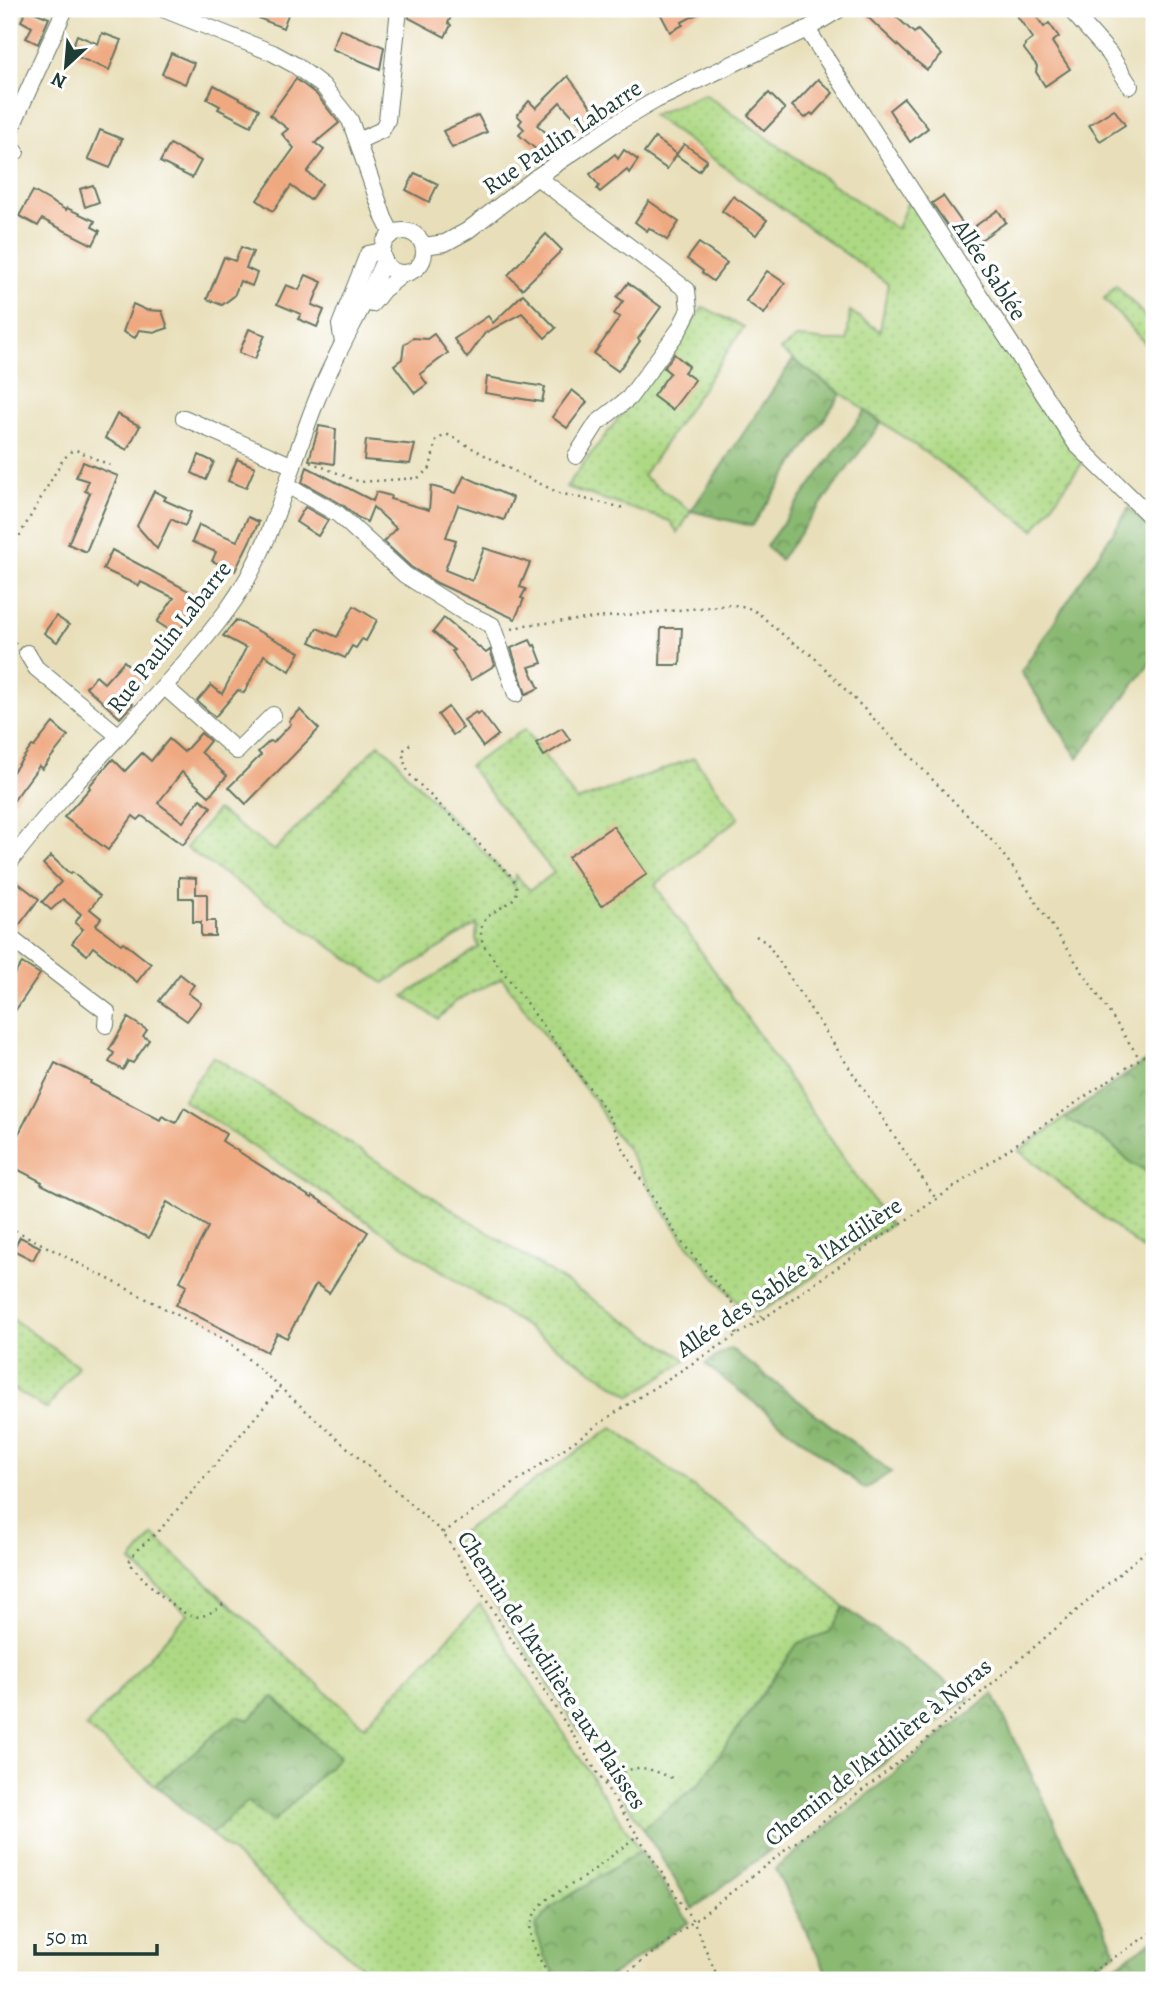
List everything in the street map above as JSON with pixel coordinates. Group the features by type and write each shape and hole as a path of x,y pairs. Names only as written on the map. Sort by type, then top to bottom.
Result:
{"street":[{"path":"9,133 65,9"},
{"path":"163,9 273,53 295,65 323,86 350,120 392,234"},
{"path":"358,141 382,130 387,120 399,9"},
{"name":"Rue Paulin Labarre","path":"424,246 445,243 467,231 537,177 613,125 656,100 807,29 839,9"},
{"path":"1070,9 1109,53 1130,86"},
{"name":"Allée Sablée","path":"807,29 1076,444 1154,520"},
{"path":"537,177 687,290 689,310 679,330 629,398 597,423 576,456"},
{"path":"383,256 387,239 398,231 411,232 424,246 420,264 416,269 404,273 383,290 346,338 340,325 368,254 383,256 392,269 404,273"},
{"name":"Rue Paulin Labarre","path":"9,863 47,816 164,687 229,608 257,562 315,403 346,338"},
{"path":"184,418 295,461"},
{"path":"287,485 338,514 405,575 462,611 492,625 516,694"},
{"path":"27,653 36,668 119,736"},
{"path":"164,687 237,751 273,715"},
{"path":"9,937 107,1012 106,1025"}],"path":[{"path":"295,461 360,482 418,478 430,468 436,441 449,435 559,493 624,508"},
{"path":"9,554 62,461 70,452 76,450 114,467"},
{"path":"496,635 525,625 730,605 742,605 763,616 790,641 813,656 995,844 1140,1059"},
{"path":"410,744 404,750 403,759 409,774 517,884 518,892 515,898 491,913 483,922 480,930 484,946 602,1105 638,1175 680,1240 739,1311 740,1328 729,1339"},
{"path":"756,936 767,943 936,1199"},
{"name":"Allée des Sablée à l'Ardilière","path":"443,1533 622,1408 767,1316 1154,1049"},
{"name":"Chemin de l'Ardilière aux Plaisses","path":"9,1227 229,1342 443,1533 694,1923 719,1980"},
{"path":"739,1311 754,1317 767,1316"},
{"path":"223,1604 210,1613 194,1617 181,1611 137,1573 129,1562 136,1551 159,1531 280,1388"},
{"name":"Chemin de l'Ardilière à Noras","path":"618,1980 912,1752 1154,1544"},
{"path":"605,1783 631,1768 648,1768 672,1778"},
{"path":"552,1980 534,1951 530,1935 531,1920 540,1906 554,1894 580,1880 638,1835"},
{"path":"1080,1980 1154,1931"}],"green space":[{"path":"705,94 897,229 910,196 1083,462 1034,530 780,350 798,337 847,341 850,311 880,331 888,284 652,115"},
{"path":"1116,285 1154,326 1154,353 1104,299"},
{"path":"703,307 744,327 643,476 691,511 678,533 670,521 566,487"},
{"path":"793,360 841,394 752,526 691,511"},
{"path":"865,411 881,423 780,560 766,546"},
{"path":"1129,508 1154,533 1154,658 1078,758 1021,672"},
{"path":"525,729 577,801 694,758 739,818 655,885 890,1225 770,1306 756,1312 744,1310 684,1240 659,1204 626,1147 610,1128 596,1102 502,978 456,1001 438,1019 404,996 479,947 476,939 477,924 384,983 186,848 217,810 274,851 379,744 514,886 515,875 530,890 554,873 469,766"},
{"path":"1154,1055 1154,1174 1132,1164 1108,1142 1065,1118"},
{"path":"213,1056 687,1360 631,1396 183,1100"},
{"path":"1065,1118 1106,1141 1132,1164 1154,1174 1154,1258 1019,1151"},
{"path":"10,1317 78,1366 47,1409 9,1386"},
{"path":"730,1348 891,1472 865,1489 705,1364"},
{"path":"613,1428 802,1567 844,1607 830,1632 798,1643 699,1784 643,1828 452,1539"},
{"path":"153,1535 364,1726 480,1604 640,1851 552,1907 545,1958 560,1980 377,1980 211,1834 248,1800 273,1822 339,1757 273,1697 249,1720 237,1716 155,1785 86,1727 188,1614 131,1562"},
{"path":"844,1607 969,1698 693,1909 643,1828 699,1784 798,1643 830,1632"},
{"path":"993,1694 1116,1952 1073,1980 830,1980 775,1869"},
{"path":"273,1697 339,1757 273,1822 248,1801 211,1834 155,1785 237,1716 249,1720"},
{"path":"640,1851 689,1922 605,1980 560,1980 545,1958 535,1927 552,1907"},
{"path":"1154,1940 1154,1980 1094,1980"}],"building":[{"path":"27,9 49,18 38,44 26,38 32,27 21,21"},
{"path":"236,9 290,9 283,28"},
{"path":"409,9 435,9 451,17 448,23 451,25 445,37 409,18"},
{"path":"658,9 707,9 682,22 683,25 670,32"},
{"path":"859,9 888,9 914,33 918,30 942,55 927,70"},
{"path":"1012,9 1031,9 1044,27 1049,23 1059,37 1052,42 1070,69 1045,86 1036,72 1037,66 1024,49 1025,44 1033,38"},
{"path":"340,29 384,47 380,69 332,49"},
{"path":"102,33 121,40 109,70 70,54 77,35 98,44"},
{"path":"171,53 194,63 185,84 162,74"},
{"path":"568,76 598,116 584,128 560,102 537,125 562,146 546,158 519,135 524,129 519,124 522,120 517,115 529,101 536,108"},
{"path":"296,79 316,94 339,123 315,143 324,150 307,172 322,184 310,200 291,186 273,211 257,200 294,148 282,134 288,129 270,115"},
{"path":"818,79 833,93 813,115 811,113 805,118 792,106"},
{"path":"214,85 259,109 251,126 218,109 220,106 207,99"},
{"path":"769,93 785,109 764,131 748,115"},
{"path":"904,98 928,128 910,142 889,110"},
{"path":"1114,109 1125,125 1100,141 1089,125"},
{"path":"478,115 487,132 452,148 443,131"},
{"path":"100,130 122,139 110,168 88,159"},
{"path":"655,138 677,154 667,169 644,153"},
{"path":"170,144 201,161 192,178 160,162"},
{"path":"684,144 707,160 699,171 676,155"},
{"path":"624,150 638,160 629,173 627,170 600,192 590,174 615,154 618,159"},
{"path":"415,173 438,184 429,202 406,190"},
{"path":"93,185 99,202 85,207 80,189"},
{"path":"33,191 66,210 67,208 95,221 92,227 100,231 93,245 42,219 38,226 19,216"},
{"path":"733,196 767,220 756,235 722,211"},
{"path":"943,196 968,231 998,210 1006,222 965,251 932,203"},
{"path":"649,201 679,222 667,240 635,222"},
{"path":"546,234 562,250 522,289 508,275"},
{"path":"699,243 727,263 713,281 687,259"},
{"path":"241,247 253,252 246,268 257,273 252,286 240,281 234,296 222,305 207,299 224,257 235,261"},
{"path":"767,271 785,283 764,314 746,301"},
{"path":"306,275 322,282 312,305 324,310 317,327 298,319 301,314 277,304 286,285 299,290"},
{"path":"628,283 661,307 618,371 594,354 620,317 614,314 623,301 617,297"},
{"path":"523,294 556,328 545,338 522,313 485,333 467,358 454,339 488,316 493,323"},
{"path":"133,304 146,310 162,311 168,328 156,332 139,330 135,338 123,332"},
{"path":"249,329 265,335 255,359 239,353"},
{"path":"434,334 448,353 420,374 427,384 415,393 394,365 402,359 404,345 413,338 427,339"},
{"path":"674,354 689,366 684,372 695,380 672,410 653,396 670,373 664,368"},
{"path":"487,377 545,387 542,402 485,393"},
{"path":"572,390 587,402 567,428 552,417"},
{"path":"117,414 140,426 127,450 105,438"},
{"path":"319,426 336,429 334,464 309,460"},
{"path":"366,440 415,445 410,464 364,460"},
{"path":"199,455 214,462 206,480 192,473"},
{"path":"237,459 255,467 246,488 228,481"},
{"path":"83,462 118,476 86,552 68,544 90,493 85,491 88,481 76,477"},
{"path":"307,467 373,501 376,492 391,496 390,499 429,510 431,486 456,493 464,476 513,498 504,520 458,505 446,537 456,540 445,570 472,581 484,548 530,563 520,587 526,589 521,598 524,599 515,619 437,583 411,567 384,542 396,528 373,507 367,522 302,482"},
{"path":"154,491 166,497 164,500 191,512 185,526 171,519 157,549 137,526"},
{"path":"305,507 328,520 318,536 296,522"},
{"path":"248,517 259,522 235,571 212,561 216,552 192,542 199,525 237,541"},
{"path":"112,550 202,598 177,635 157,622 174,598 141,582 139,586 103,569"},
{"path":"354,606 377,620 366,641 362,639 356,648 352,646 345,658 310,642 317,628 337,637"},
{"path":"56,616 69,625 57,642 44,633"},
{"path":"444,618 486,653 490,650 495,665 471,680 452,651 454,650 433,632"},
{"path":"236,620 300,652 290,671 264,655 244,693 238,690 215,717 197,701 211,685 222,694 246,648 223,636"},
{"path":"661,628 682,628 680,665 660,665"},
{"path":"530,640 533,646 535,645 542,663 529,667 539,688 526,694 511,648"},
{"path":"124,661 143,679 126,697 133,704 120,718 86,687 96,676 104,683"},
{"path":"448,707 463,728 453,735 438,715"},
{"path":"300,710 319,729 246,804 229,787 261,755 258,752 270,741 273,743 291,724 289,721"},
{"path":"476,712 481,712 498,735 483,747 464,720"},
{"path":"53,723 68,736 42,769 39,766 9,807 9,777"},
{"path":"562,728 570,740 544,756 536,743"},
{"path":"201,733 210,741 201,752 227,776 209,796 182,772 158,803 183,822 200,799 211,807 183,845 142,816 138,820 133,816 108,850 64,817 113,759 125,771 142,753 151,761 169,739 184,752"},
{"path":"613,826 647,874 601,906 568,857"},
{"path":"51,856 100,896 90,909 101,918 96,925 151,964 137,982 93,947 87,955 72,943 83,929 75,923 81,914 63,899 51,910 42,902 61,882 43,864"},
{"path":"9,876 39,899 16,929 9,927"},
{"path":"179,877 196,878 196,894 207,894 207,921 215,921 215,936 201,936 201,922 193,922 193,898 179,898"},
{"path":"22,963 40,974 9,1020 9,982"},
{"path":"180,974 194,985 188,993 201,1003 187,1021 159,1001"},
{"path":"128,1018 147,1030 143,1036 149,1040 133,1063 128,1061 123,1070 109,1062 114,1053 109,1050"},
{"path":"55,1063 160,1120 162,1116 176,1123 184,1108 226,1134 222,1141 368,1232 329,1293 316,1284 287,1338 277,1333 267,1352 176,1305 187,1285 180,1281 208,1227 167,1202 149,1238 9,1165 9,1138 15,1141"},
{"path":"20,1237 40,1247 33,1260 13,1250"}]}
